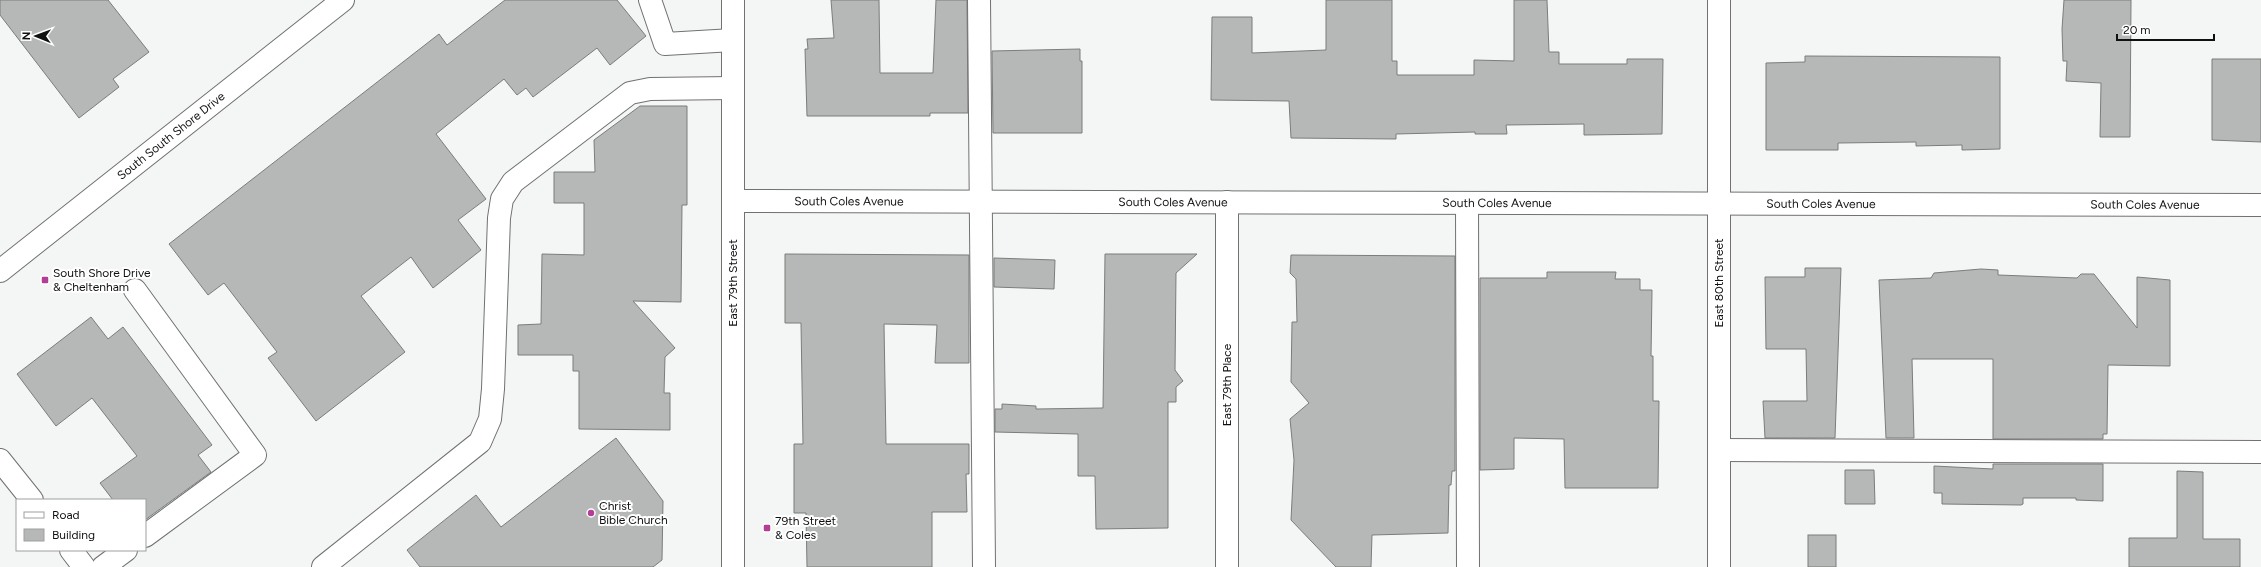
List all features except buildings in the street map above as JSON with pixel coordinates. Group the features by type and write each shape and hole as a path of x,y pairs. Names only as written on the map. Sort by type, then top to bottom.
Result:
{"street":[{"name":"South South Shore Drive","path":"0,271 343,0"},
{"path":"650,0 665,44 733,40"},
{"name":"East 79th Street","path":"733,0 733,567"},
{"path":"979,0 984,567"},
{"name":"East 80th Street","path":"1718,0 1719,567"},
{"path":"323,567 480,442 490,419 493,389 499,218 502,199 513,182 630,93 650,89 733,88"},
{"name":"South Coles Avenue","path":"733,201 2261,205"},
{"name":"East 79th Place","path":"1227,202 1227,567"},
{"path":"1467,203 1468,567"},
{"path":"135,290 255,455 146,535"},
{"path":"1719,450 2261,452"},
{"path":"0,460 31,499"},
{"path":"72,551 84,567"},
{"path":"103,567 125,551"}],"place":[{"name":"South Shore Drive & Cheltenham","path":"45,280"},
{"name":"Christ Bible Church","path":"591,513"},
{"name":"79th Street & Coles","path":"767,528"}]}
